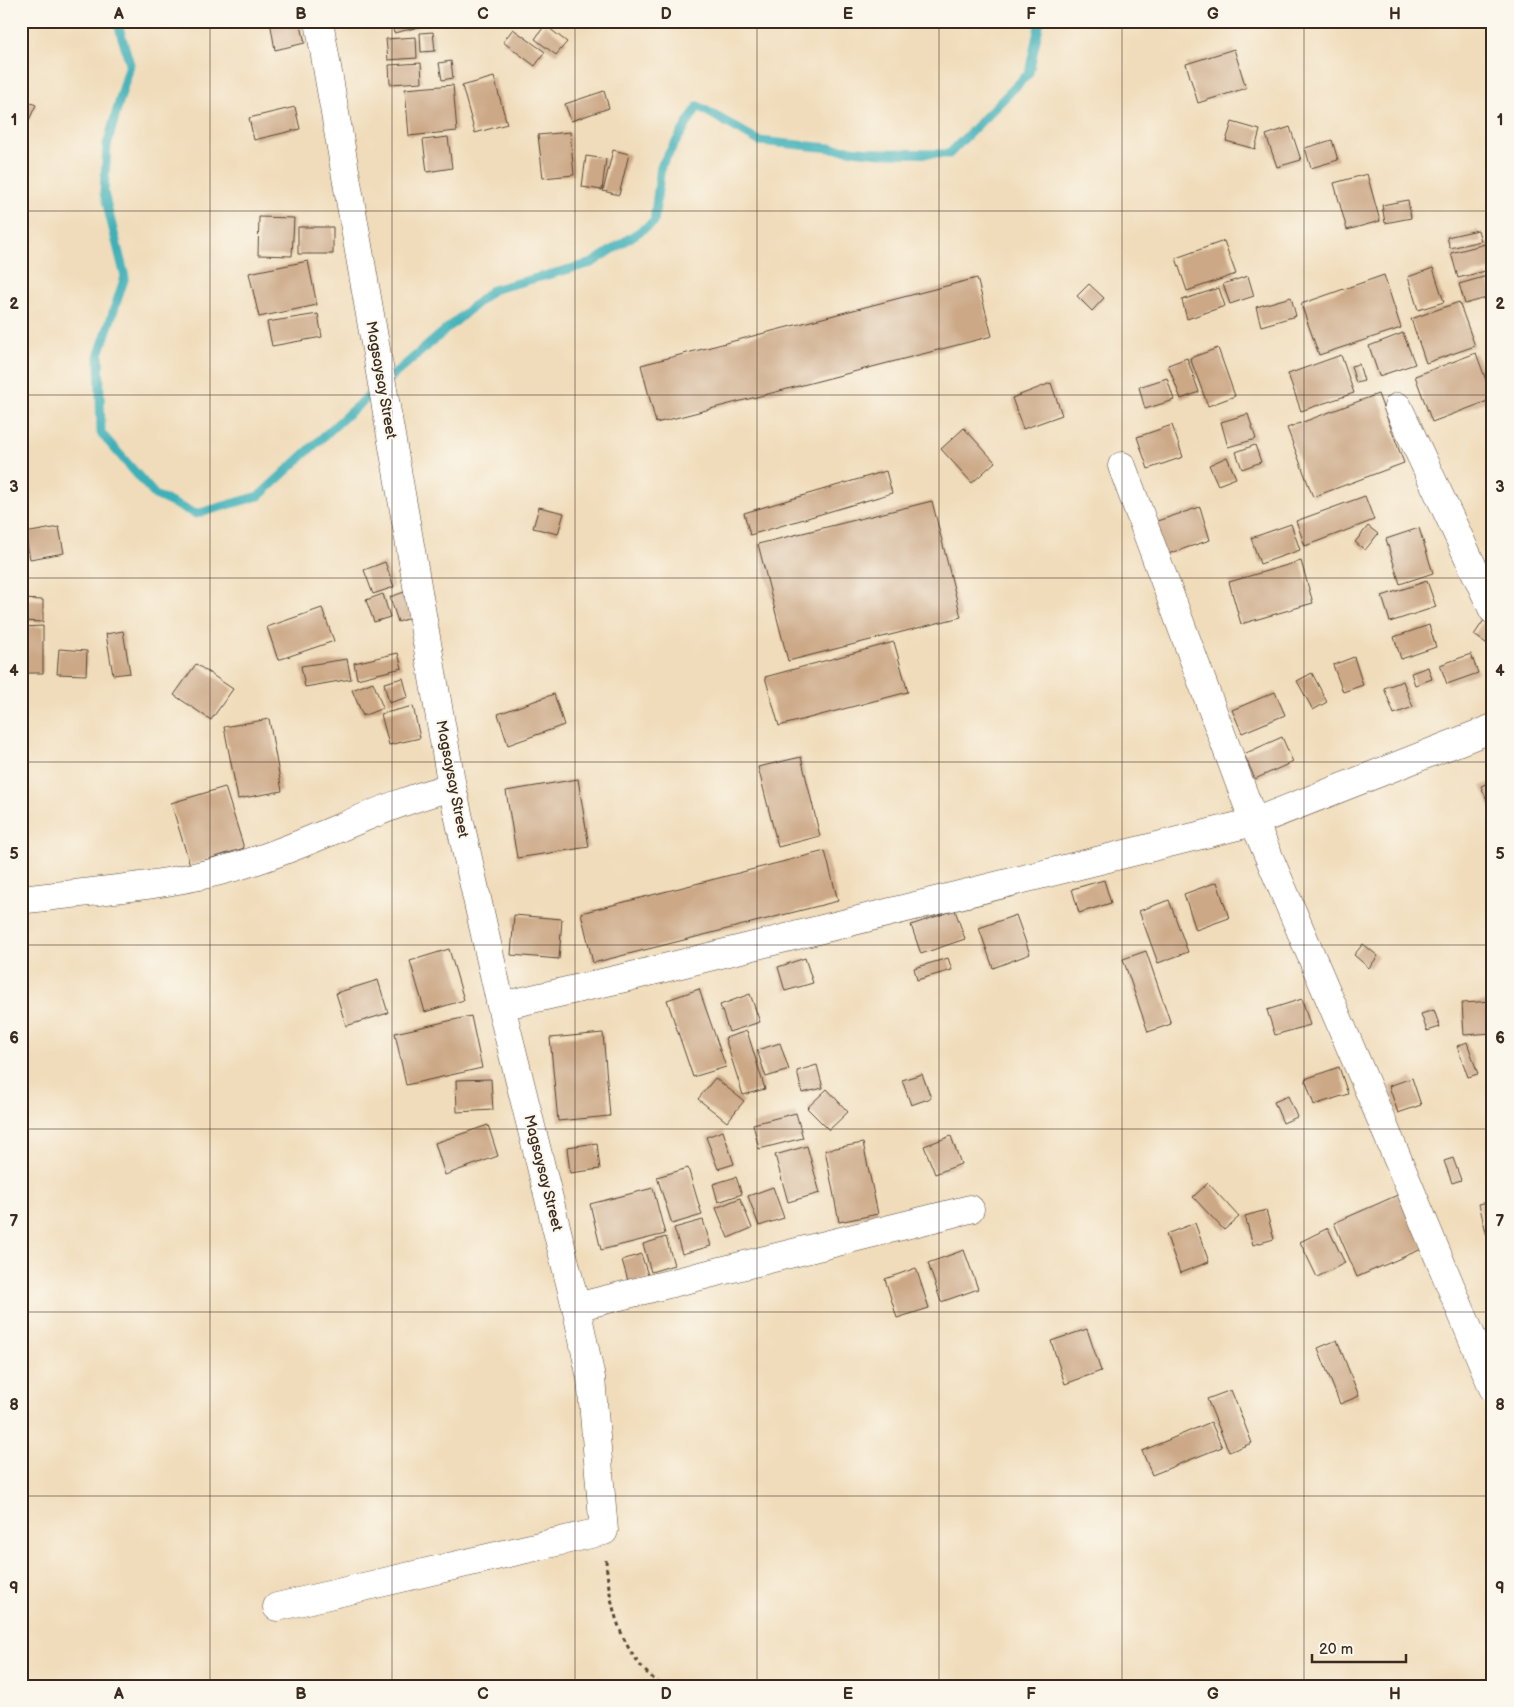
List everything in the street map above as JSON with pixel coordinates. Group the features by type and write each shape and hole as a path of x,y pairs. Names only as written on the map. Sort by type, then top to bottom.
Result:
{"street":[{"name":"Magsaysay Street","path":"319,21 452,787 501,1006 576,1307 591,1378 599,1453 604,1531"},
{"path":"1398,407 1493,610"},
{"path":"1122,466 1254,822 1493,1388"},
{"path":"501,1006 624,978 1254,822 1493,728"},
{"path":"21,900 200,876 256,861 414,796 452,787"},
{"path":"576,1307 970,1209"},
{"path":"277,1607 604,1531"}],"path":[{"path":"604,1531 608,1590 621,1636 649,1677 663,1686"}],"building":[{"path":"270,21 300,21 305,43 275,50"},
{"path":"363,21 379,21 376,28"},
{"path":"391,21 418,21 419,27 394,33"},
{"path":"545,25 567,42 556,55 535,39"},
{"path":"513,29 545,52 535,66 503,42"},
{"path":"433,32 435,51 421,52 420,33"},
{"path":"416,37 417,58 388,60 386,39"},
{"path":"1234,49 1246,88 1198,103 1186,64"},
{"path":"451,61 453,78 442,80 439,63"},
{"path":"421,63 422,82 390,84 389,65"},
{"path":"494,77 507,124 475,133 462,86"},
{"path":"453,85 457,131 409,136 405,89"},
{"path":"604,91 609,108 571,121 565,104"},
{"path":"21,99 36,105 29,120 21,116"},
{"path":"295,107 300,129 254,140 249,118"},
{"path":"1232,122 1260,130 1255,149 1226,141"},
{"path":"1290,127 1301,160 1277,167 1266,135"},
{"path":"570,132 574,175 543,178 538,135"},
{"path":"448,137 452,168 427,172 423,140"},
{"path":"1332,140 1338,160 1311,168 1305,148"},
{"path":"613,150 629,154 619,195 603,191"},
{"path":"586,156 606,159 602,190 582,187"},
{"path":"1367,174 1380,221 1347,230 1334,183"},
{"path":"21,197 28,197 27,226 21,225"},
{"path":"1408,200 1411,218 1385,223 1382,205"},
{"path":"259,217 294,218 292,256 258,255"},
{"path":"298,227 333,227 333,254 298,254"},
{"path":"1478,230 1481,241 1450,248 1447,237"},
{"path":"1224,241 1236,274 1187,291 1176,258"},
{"path":"1493,242 1493,269 1458,278 1451,253"},
{"path":"308,261 317,305 259,317 249,273"},
{"path":"1433,268 1444,302 1418,310 1408,277"},
{"path":"1384,275 1401,328 1319,355 1301,304"},
{"path":"1248,276 1254,296 1230,304 1223,284"},
{"path":"1487,276 1493,296 1465,304 1459,284"},
{"path":"977,278 992,336 656,423 641,365"},
{"path":"1089,284 1104,298 1092,311 1077,296"},
{"path":"1219,288 1225,306 1187,319 1182,300"},
{"path":"1291,297 1296,316 1261,326 1256,307"},
{"path":"1459,302 1475,346 1426,363 1411,319"},
{"path":"318,314 322,337 272,346 267,322"},
{"path":"1403,333 1415,364 1379,376 1369,346"},
{"path":"1218,348 1235,396 1208,406 1190,358"},
{"path":"1476,353 1493,399 1432,422 1415,376"},
{"path":"1341,355 1354,393 1301,411 1288,374"},
{"path":"1187,358 1199,392 1181,399 1168,365"},
{"path":"1359,364 1364,381 1356,383 1351,366"},
{"path":"1167,378 1174,400 1145,409 1139,387"},
{"path":"1051,383 1062,415 1023,429 1012,398"},
{"path":"1378,394 1404,463 1313,497 1287,428"},
{"path":"1248,414 1256,439 1228,447 1221,422"},
{"path":"1172,425 1183,457 1148,469 1137,437"},
{"path":"964,428 995,462 972,483 941,449"},
{"path":"1255,445 1261,462 1242,469 1236,452"},
{"path":"1227,457 1236,478 1218,485 1209,465"},
{"path":"886,471 892,493 750,535 744,513"},
{"path":"1365,496 1374,520 1305,546 1296,521"},
{"path":"932,501 961,617 788,661 758,544"},
{"path":"539,507 564,513 558,534 533,528"},
{"path":"1200,507 1210,540 1165,555 1154,522"},
{"path":"1291,524 1300,550 1260,564 1251,538"},
{"path":"1368,526 1378,534 1365,550 1355,542"},
{"path":"59,527 64,553 30,559 25,533"},
{"path":"1419,528 1433,573 1400,584 1386,539"},
{"path":"1301,561 1313,603 1241,624 1229,582"},
{"path":"385,562 394,587 373,594 364,570"},
{"path":"1427,581 1436,607 1390,622 1382,596"},
{"path":"410,590 418,615 398,622 390,597"},
{"path":"383,594 390,617 374,622 366,600"},
{"path":"21,599 43,600 43,622 21,621"},
{"path":"322,608 334,641 278,660 267,627"},
{"path":"1484,620 1493,626 1492,647 1474,635"},
{"path":"1429,625 1436,647 1401,659 1394,637"},
{"path":"43,626 43,673 21,673 21,627"},
{"path":"123,631 130,673 113,675 106,634"},
{"path":"894,642 908,692 779,726 765,677"},
{"path":"59,649 87,651 86,675 57,674"},
{"path":"398,653 402,668 357,679 354,663"},
{"path":"1471,654 1478,673 1447,684 1440,665"},
{"path":"1354,657 1363,685 1343,692 1333,665"},
{"path":"347,659 351,679 305,687 301,666"},
{"path":"196,664 233,689 211,720 174,695"},
{"path":"1428,667 1432,679 1415,685 1411,673"},
{"path":"1312,673 1327,702 1313,710 1297,681"},
{"path":"403,678 408,697 389,703 384,683"},
{"path":"1403,681 1413,707 1394,714 1384,688"},
{"path":"373,682 383,708 363,716 352,690"},
{"path":"1275,692 1285,715 1242,733 1232,710"},
{"path":"554,694 564,725 508,745 498,714"},
{"path":"413,706 420,738 389,745 381,714"},
{"path":"269,719 282,791 238,799 224,727"},
{"path":"1282,737 1293,762 1255,779 1244,754"},
{"path":"801,757 820,836 778,847 758,767"},
{"path":"578,779 589,847 517,858 506,791"},
{"path":"1493,781 1493,814 1481,786"},
{"path":"225,787 244,848 190,865 171,803"},
{"path":"825,851 838,901 593,963 581,913"},
{"path":"1104,880 1111,903 1079,913 1072,889"},
{"path":"1217,882 1229,918 1196,930 1184,894"},
{"path":"1169,900 1188,952 1158,963 1139,911"},
{"path":"955,910 965,939 921,954 911,925"},
{"path":"514,915 562,919 559,959 511,955"},
{"path":"1016,915 1030,954 993,968 979,928"},
{"path":"1363,944 1378,956 1369,968 1354,955"},
{"path":"449,949 464,1000 425,1012 410,961"},
{"path":"1146,951 1171,1024 1148,1032 1123,959"},
{"path":"805,958 813,983 785,991 778,967"},
{"path":"948,958 952,970 917,980 914,968"},
{"path":"378,980 388,1013 346,1026 336,993"},
{"path":"699,989 726,1067 693,1077 667,1000"},
{"path":"750,994 760,1022 729,1032 720,1005"},
{"path":"1302,999 1310,1025 1275,1035 1267,1010"},
{"path":"1493,1001 1493,1033 1464,1035 1462,1003"},
{"path":"1434,1010 1440,1027 1427,1031 1421,1014"},
{"path":"471,1016 482,1068 406,1085 395,1033"},
{"path":"747,1031 765,1089 743,1095 725,1038"},
{"path":"603,1033 610,1116 558,1121 550,1038"},
{"path":"1467,1042 1478,1074 1468,1077 1457,1046"},
{"path":"780,1043 789,1070 766,1077 757,1050"},
{"path":"817,1065 823,1088 802,1093 797,1071"},
{"path":"1339,1067 1348,1094 1314,1105 1305,1079"},
{"path":"922,1074 931,1098 911,1105 902,1080"},
{"path":"715,1078 744,1101 727,1122 698,1099"},
{"path":"1412,1078 1421,1105 1398,1113 1389,1086"},
{"path":"491,1079 493,1110 457,1112 456,1080"},
{"path":"827,1089 848,1112 829,1130 807,1108"},
{"path":"1288,1096 1297,1117 1283,1123 1274,1102"},
{"path":"796,1113 803,1138 759,1149 753,1124"},
{"path":"488,1125 498,1156 445,1175 435,1143"},
{"path":"723,1131 734,1164 718,1169 706,1137"},
{"path":"951,1136 961,1164 935,1174 924,1146"},
{"path":"597,1143 600,1169 570,1173 567,1147"},
{"path":"863,1143 878,1214 839,1222 825,1150"},
{"path":"807,1146 820,1193 788,1202 775,1155"},
{"path":"1453,1158 1461,1180 1452,1183 1444,1161"},
{"path":"688,1168 702,1215 672,1224 657,1177"},
{"path":"736,1177 742,1194 718,1202 713,1184"},
{"path":"1208,1183 1239,1217 1224,1230 1193,1197"},
{"path":"773,1187 784,1218 759,1226 748,1196"},
{"path":"653,1188 665,1234 601,1250 590,1204"},
{"path":"1400,1194 1424,1248 1357,1277 1334,1223"},
{"path":"740,1198 752,1228 728,1238 716,1208"},
{"path":"1493,1201 1493,1234 1487,1236 1479,1204"},
{"path":"1266,1210 1274,1239 1253,1245 1245,1216"},
{"path":"703,1220 711,1246 682,1254 674,1228"},
{"path":"1195,1223 1209,1262 1180,1273 1166,1234"},
{"path":"1328,1228 1345,1263 1317,1277 1300,1242"},
{"path":"666,1237 674,1265 651,1272 643,1244"},
{"path":"964,1250 978,1289 941,1302 928,1263"},
{"path":"641,1254 649,1278 629,1284 622,1260"},
{"path":"916,1268 929,1308 897,1318 885,1279"},
{"path":"1087,1329 1101,1371 1065,1384 1051,1341"},
{"path":"1337,1340 1359,1396 1340,1404 1318,1348"},
{"path":"1231,1390 1252,1443 1229,1452 1207,1399"},
{"path":"1211,1422 1222,1447 1152,1475 1142,1451"}],"waterway":[{"path":"117,21 130,64 107,145 104,193 125,277 99,354 101,433 155,495 196,514 259,496 348,414 492,290 592,263 654,222 661,166 698,106 759,141 881,153 949,154 1029,73 1040,21"}]}
